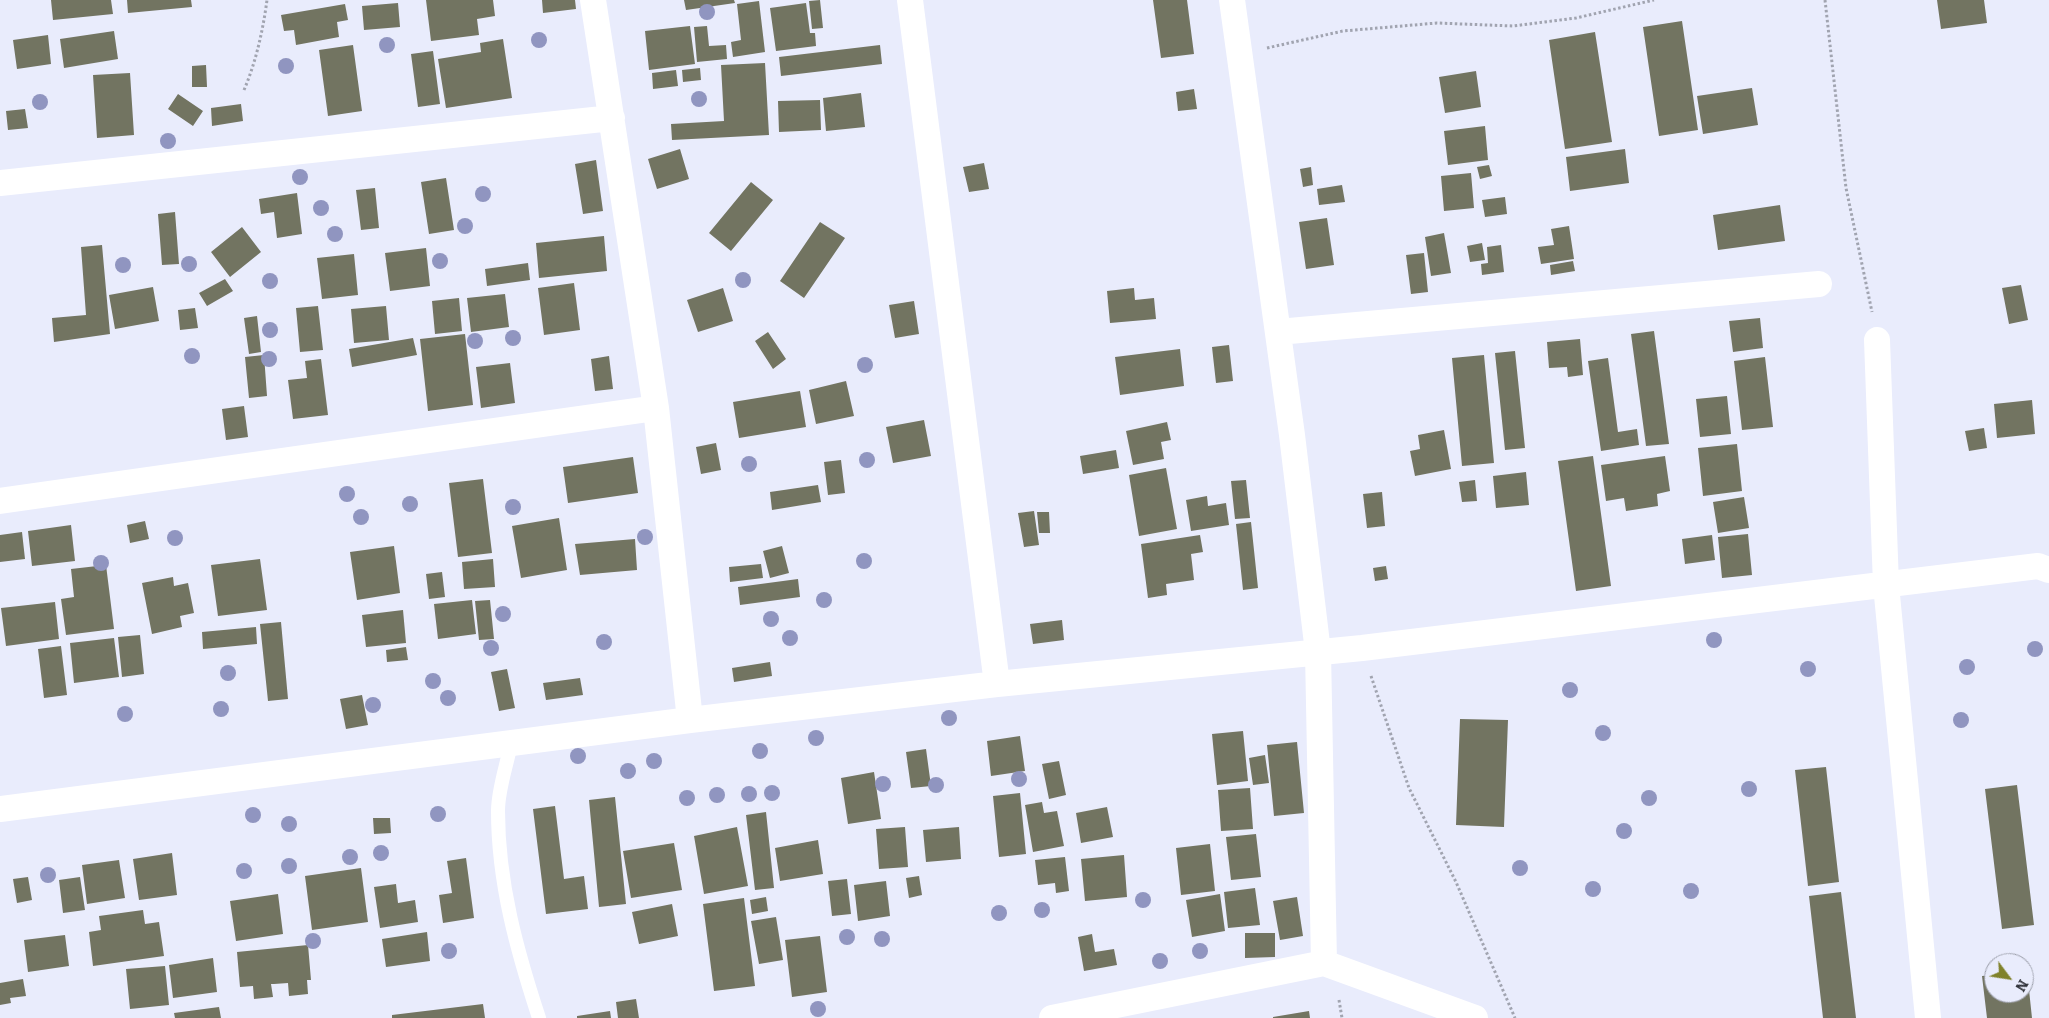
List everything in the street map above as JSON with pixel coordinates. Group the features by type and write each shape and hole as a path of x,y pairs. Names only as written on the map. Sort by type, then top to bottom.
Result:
{"street":[{"path":"593,0 656,408 690,720"},
{"path":"910,0 997,684"},
{"path":"1232,0 1278,332 1318,652 1324,963"},
{"path":"0,182 612,118"},
{"path":"1278,332 1819,284"},
{"path":"1877,340 1886,585 1928,1018"},
{"path":"0,501 656,408"},
{"path":"0,809 690,720 997,684 1362,648 2038,566 2049,570"},
{"path":"1052,1018 1324,963 1475,1018"}],"lane":[{"path":"511,743 498,810 506,904 522,969 539,1018"}],"path":[{"path":"244,90 252,72 264,21 266,0"},
{"path":"1240,53 1343,32 1437,23 1513,26 1576,18 1654,0"},
{"path":"1825,0 1846,188 1877,340"},
{"path":"1362,648 1409,788 1456,882 1515,1018"}],"building":[{"path":"51,0 111,0 113,14 53,20"},
{"path":"127,0 191,0 192,7 128,13"},
{"path":"426,0 493,0 495,16 477,19 479,35 431,41"},
{"path":"542,0 575,0 576,9 543,13"},
{"path":"684,0 734,0 735,3 686,10"},
{"path":"820,0 823,28 812,29 809,1"},
{"path":"1153,0 1187,0 1194,54 1161,58"},
{"path":"1937,0 1984,0 1987,23 1941,29"},
{"path":"759,1 765,52 733,57 731,42 741,40 737,4"},
{"path":"398,3 400,27 364,30 362,6"},
{"path":"806,3 810,33 815,33 816,46 776,51 770,8"},
{"path":"345,4 348,20 337,22 339,37 296,45 294,30 284,31 281,15"},
{"path":"1682,21 1698,130 1659,136 1643,27"},
{"path":"690,26 695,64 649,70 645,31"},
{"path":"707,26 709,46 726,45 727,59 697,62 694,27"},
{"path":"114,31 118,59 64,68 60,39"},
{"path":"1595,32 1612,142 1565,149 1549,40"},
{"path":"48,35 51,64 17,69 13,40"},
{"path":"503,39 512,98 446,108 438,59 481,52 480,43"},
{"path":"353,45 362,111 328,116 319,50"},
{"path":"880,45 882,64 781,76 779,57"},
{"path":"433,51 440,104 418,107 411,54"},
{"path":"765,63 769,135 672,140 671,124 724,121 721,65"},
{"path":"206,65 207,87 192,87 192,66"},
{"path":"700,68 701,80 683,82 682,70"},
{"path":"676,70 678,86 653,89 652,73"},
{"path":"1476,71 1481,107 1445,113 1439,77"},
{"path":"130,73 134,135 97,138 93,75"},
{"path":"1752,88 1758,125 1703,134 1697,96"},
{"path":"1194,89 1197,109 1178,111 1176,92"},
{"path":"861,93 865,127 826,131 823,98"},
{"path":"178,94 203,111 193,126 168,109"},
{"path":"820,100 821,130 779,132 778,101"},
{"path":"241,104 243,121 212,126 211,108"},
{"path":"25,109 28,128 8,130 6,111"},
{"path":"1485,126 1488,160 1448,165 1444,131"},
{"path":"680,149 689,179 657,189 648,159"},
{"path":"1625,149 1629,183 1570,191 1566,157"},
{"path":"596,160 603,211 583,214 575,164"},
{"path":"984,163 989,189 969,192 963,167"},
{"path":"1489,165 1492,176 1480,179 1477,167"},
{"path":"1311,167 1313,185 1303,187 1300,169"},
{"path":"1471,173 1474,208 1444,211 1441,176"},
{"path":"446,178 454,230 429,234 421,182"},
{"path":"751,182 773,200 731,251 709,233"},
{"path":"1342,185 1345,202 1319,205 1317,189"},
{"path":"375,188 379,228 361,230 356,190"},
{"path":"297,193 302,234 277,238 274,212 261,214 259,199"},
{"path":"1505,197 1507,214 1485,217 1482,200"},
{"path":"1780,205 1785,241 1718,250 1713,215"},
{"path":"175,212 179,264 162,265 158,214"},
{"path":"1327,218 1334,265 1306,269 1299,222"},
{"path":"820,222 845,238 804,298 780,281"},
{"path":"1569,226 1574,259 1541,264 1538,247 1554,245 1551,229"},
{"path":"242,227 261,252 230,277 211,252"},
{"path":"1444,233 1451,273 1431,276 1425,237"},
{"path":"604,236 607,271 539,278 536,243"},
{"path":"1482,243 1485,260 1470,262 1467,246"},
{"path":"102,245 110,334 54,342 52,318 86,315 81,247"},
{"path":"1501,245 1504,272 1482,275 1481,264 1488,263 1487,247"},
{"path":"426,248 430,286 390,291 385,253"},
{"path":"1424,253 1428,292 1411,294 1406,255"},
{"path":"354,254 358,295 322,299 317,258"},
{"path":"1573,261 1575,271 1551,275 1550,265"},
{"path":"528,263 530,280 487,286 485,269"},
{"path":"225,279 233,291 207,306 199,293"},
{"path":"574,283 580,330 544,335 538,288"},
{"path":"2021,285 2028,320 2009,324 2002,288"},
{"path":"153,287 159,321 115,329 109,295"},
{"path":"723,288 733,321 698,332 687,300"},
{"path":"1134,288 1135,300 1154,298 1156,319 1110,323 1107,291"},
{"path":"505,294 509,327 471,332 467,298"},
{"path":"459,298 462,331 435,334 432,301"},
{"path":"914,301 919,334 895,338 889,305"},
{"path":"318,306 323,350 300,352 296,308"},
{"path":"386,306 389,340 354,343 351,309"},
{"path":"195,308 198,328 180,330 178,310"},
{"path":"257,316 261,352 249,354 244,318"},
{"path":"1760,318 1763,348 1733,352 1729,321"},
{"path":"1654,331 1669,444 1646,446 1631,334"},
{"path":"768,332 786,359 773,369 755,341"},
{"path":"465,334 473,405 428,411 420,339"},
{"path":"413,338 417,355 352,367 349,349"},
{"path":"1580,339 1583,375 1568,377 1567,367 1549,368 1547,342"},
{"path":"1229,345 1233,381 1216,383 1212,347"},
{"path":"1180,349 1184,386 1120,395 1115,357"},
{"path":"1515,351 1525,448 1505,450 1495,353"},
{"path":"264,355 267,396 249,398 245,357"},
{"path":"1484,355 1494,463 1462,466 1452,358"},
{"path":"609,356 613,389 595,391 591,359"},
{"path":"1765,357 1773,427 1742,430 1734,361"},
{"path":"1608,358 1618,432 1637,429 1639,445 1601,451 1588,361"},
{"path":"321,359 328,415 293,419 288,380 307,378 305,361"},
{"path":"510,363 515,403 481,408 476,367"},
{"path":"846,381 854,416 816,424 809,390"},
{"path":"800,391 806,427 739,438 733,402"},
{"path":"1727,396 1731,434 1700,437 1696,399"},
{"path":"2032,400 2035,434 1997,438 1994,404"},
{"path":"244,406 248,437 226,440 222,409"},
{"path":"924,420 931,456 893,463 886,427"},
{"path":"1167,422 1171,440 1161,442 1164,459 1133,465 1126,431"},
{"path":"1984,428 1987,448 1969,451 1965,431"},
{"path":"1444,430 1451,469 1415,476 1410,451 1420,449 1418,435"},
{"path":"716,443 721,470 701,474 696,447"},
{"path":"1737,444 1742,491 1703,496 1698,448"},
{"path":"1116,450 1119,468 1083,474 1080,456"},
{"path":"1593,456 1611,586 1576,591 1558,461"},
{"path":"1665,456 1670,491 1657,494 1658,506 1626,511 1624,498 1606,501 1601,465"},
{"path":"633,457 638,493 568,503 563,467"},
{"path":"841,460 845,493 828,495 824,462"},
{"path":"1166,468 1177,529 1139,536 1129,475"},
{"path":"1526,472 1529,505 1496,508 1493,476"},
{"path":"483,479 492,553 458,557 449,483"},
{"path":"1246,480 1250,518 1235,519 1231,481"},
{"path":"1475,480 1477,501 1462,502 1459,482"},
{"path":"818,485 821,502 772,510 770,492"},
{"path":"1382,492 1385,526 1367,528 1363,494"},
{"path":"1207,496 1208,506 1226,503 1229,525 1191,531 1186,500"},
{"path":"1744,497 1749,528 1718,533 1713,502"},
{"path":"1034,511 1039,545 1024,547 1018,513"},
{"path":"1037,512 1049,512 1050,533 1039,533"},
{"path":"559,518 567,570 521,578 512,526"},
{"path":"145,521 149,539 130,543 127,525"},
{"path":"1251,522 1258,588 1243,590 1236,524"},
{"path":"71,525 75,561 32,566 28,531"},
{"path":"22,532 25,559 0,562 0,535"},
{"path":"1748,534 1752,575 1722,578 1718,537"},
{"path":"1200,535 1203,552 1191,554 1194,580 1166,584 1167,595 1148,598 1141,544"},
{"path":"1712,535 1715,560 1685,564 1682,539"},
{"path":"635,539 637,570 580,575 575,544"},
{"path":"394,546 400,593 357,600 350,552"},
{"path":"782,546 789,573 770,578 763,551"},
{"path":"260,559 267,610 218,616 211,565"},
{"path":"493,559 495,587 464,589 462,562"},
{"path":"761,564 763,578 730,582 729,567"},
{"path":"106,565 114,629 66,635 61,599 74,597 71,569"},
{"path":"1386,566 1388,579 1375,581 1373,568"},
{"path":"442,572 445,597 429,599 426,574"},
{"path":"173,577 174,586 188,583 194,613 180,616 182,627 152,634 142,583"},
{"path":"798,579 800,597 740,605 738,587"},
{"path":"472,600 476,634 438,639 434,604"},
{"path":"490,600 494,639 479,640 475,601"},
{"path":"55,602 59,639 6,646 1,608"},
{"path":"403,610 406,643 366,647 362,615"},
{"path":"1062,620 1064,640 1033,644 1030,624"},
{"path":"281,622 288,699 268,701 260,624"},
{"path":"256,627 257,644 203,649 202,632"},
{"path":"140,635 144,674 122,677 118,637"},
{"path":"114,638 119,677 74,683 70,643"},
{"path":"61,646 67,695 44,698 38,649"},
{"path":"406,647 408,660 387,662 386,650"},
{"path":"770,662 772,676 734,682 732,668"},
{"path":"507,669 515,708 499,711 491,672"},
{"path":"580,678 583,695 546,700 543,683"},
{"path":"362,695 368,725 346,729 340,699"},
{"path":"1460,719 1508,720 1504,827 1456,825"},
{"path":"1243,731 1248,781 1217,785 1212,734"},
{"path":"1020,736 1025,771 991,776 987,741"},
{"path":"1297,742 1304,813 1274,816 1267,745"},
{"path":"926,749 931,786 911,788 906,752"},
{"path":"1265,755 1269,783 1253,785 1249,758"},
{"path":"1059,761 1066,795 1049,799 1042,764"},
{"path":"1826,767 1839,882 1808,886 1795,770"},
{"path":"874,772 881,819 848,824 841,778"},
{"path":"2017,785 2034,925 2002,929 1985,789"},
{"path":"1250,788 1253,829 1221,831 1218,790"},
{"path":"1020,793 1026,854 999,857 993,796"},
{"path":"615,797 626,904 599,907 589,800"},
{"path":"1042,802 1044,813 1057,811 1064,846 1033,852 1025,805"},
{"path":"555,806 564,879 584,876 588,909 546,914 533,809"},
{"path":"1107,807 1113,837 1081,843 1076,813"},
{"path":"766,812 774,888 755,890 746,815"},
{"path":"373,818 390,818 391,833 374,834"},
{"path":"737,827 748,886 704,894 694,836"},
{"path":"905,827 908,867 879,869 876,829"},
{"path":"959,827 961,859 926,862 923,830"},
{"path":"1256,834 1261,877 1231,880 1226,837"},
{"path":"818,840 823,874 780,881 775,848"},
{"path":"674,843 682,890 631,898 623,851"},
{"path":"1210,844 1215,891 1181,895 1176,848"},
{"path":"172,853 177,895 139,900 133,859"},
{"path":"1124,855 1127,897 1085,901 1081,859"},
{"path":"1065,857 1069,891 1056,893 1055,883 1038,885 1035,860"},
{"path":"466,858 474,918 443,923 439,895 452,893 447,861"},
{"path":"119,860 125,898 87,904 82,865"},
{"path":"361,868 368,922 312,930 305,876"},
{"path":"919,876 922,895 909,898 906,878"},
{"path":"28,877 32,900 17,903 13,879"},
{"path":"80,877 85,910 63,913 59,880"},
{"path":"847,879 851,914 832,916 828,881"},
{"path":"886,881 890,916 858,921 854,885"},
{"path":"396,884 398,903 415,900 418,922 380,928 374,887"},
{"path":"1255,888 1260,925 1228,928 1224,892"},
{"path":"1841,892 1856,1018 1823,1018 1809,896"},
{"path":"278,894 283,934 236,941 230,901"},
{"path":"1220,894 1225,931 1192,937 1186,900"},
{"path":"766,897 768,911 752,914 750,900"},
{"path":"1297,897 1303,936 1280,940 1273,901"},
{"path":"744,898 755,986 714,991 703,904"},
{"path":"672,904 678,936 639,944 632,912"},
{"path":"143,910 145,924 159,922 164,956 93,966 89,932 101,930 99,916"},
{"path":"776,917 783,960 759,964 751,921"},
{"path":"427,932 430,961 386,967 382,939"},
{"path":"1245,933 1275,933 1275,957 1245,958"},
{"path":"1092,934 1095,952 1114,949 1117,965 1084,971 1078,937"},
{"path":"65,935 69,966 28,972 24,940"},
{"path":"820,936 827,992 792,997 785,940"},
{"path":"308,945 311,980 307,980 308,994 289,996 288,983 271,984 273,997 254,999 253,986 240,987 237,952"},
{"path":"213,958 217,992 173,998 169,965"},
{"path":"165,966 169,1005 130,1009 126,969"},
{"path":"1982,976 1984,976 1984,993"},
{"path":"23,979 26,996 10,998 11,1003 0,1005 0,983"},
{"path":"636,999 639,1018 618,1018 616,1002"},
{"path":"1985,1003 2030,1003 2032,1018 1987,1018"},
{"path":"483,1004 485,1018 392,1018 392,1015"},
{"path":"219,1007 221,1018 175,1018 174,1013"},
{"path":"610,1011 611,1018 577,1018 577,1016"},
{"path":"1309,1011 1310,1018 1273,1018 1273,1017"}]}
